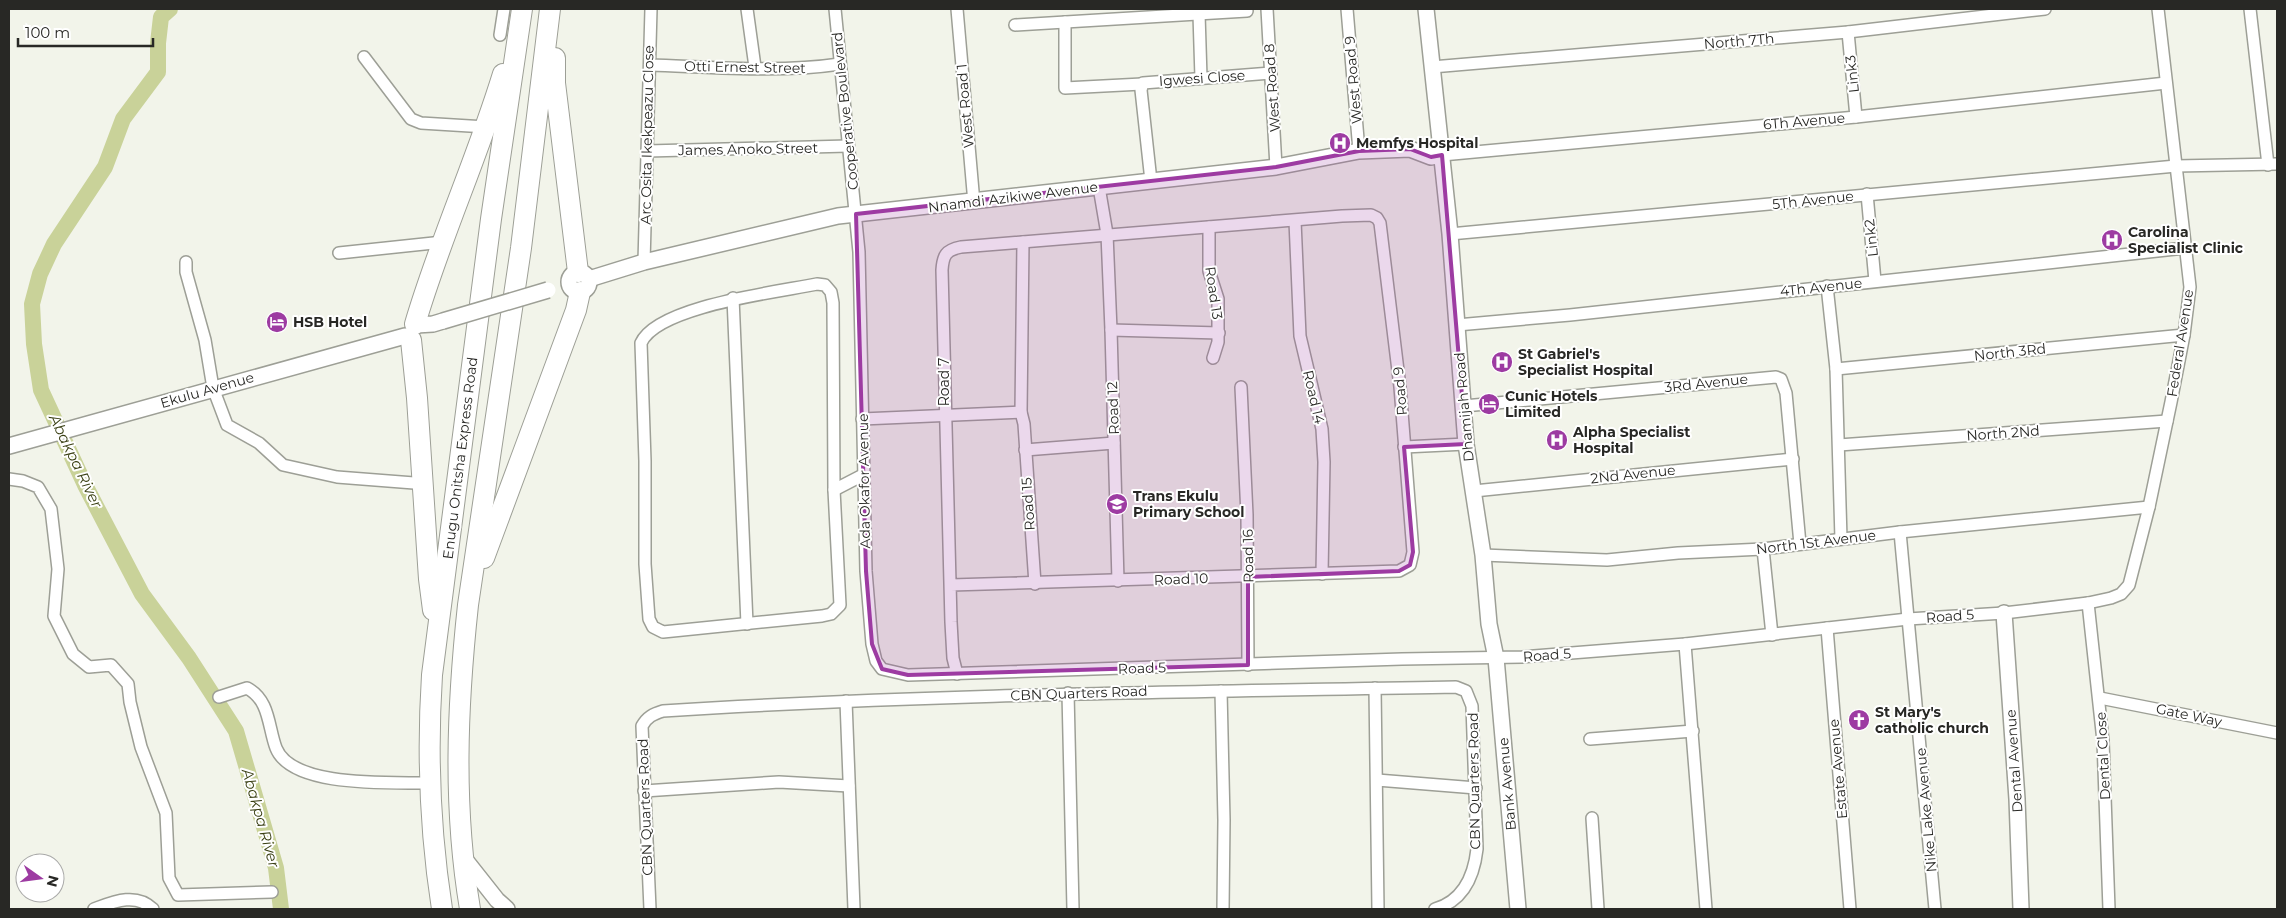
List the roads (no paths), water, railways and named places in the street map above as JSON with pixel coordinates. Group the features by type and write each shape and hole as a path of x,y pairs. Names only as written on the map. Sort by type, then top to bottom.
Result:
{"highway":[{"name":"Enugu Onitsha Express Road","path":"442,909 432,830 430,711 437,634 490,229 509,33 522,9"},
{"name":"Enugu Onitsha Express Road","path":"471,909 461,854 458,751 462,664 468,604 521,248 552,9"},
{"path":"468,604 576,310 579,282 555,83 552,9"},
{"path":"437,634 429,579 417,398 420,330 443,242 486,128 515,34 509,33"}],"main road":[{"name":"Dhamijah Road","path":"1426,9 1450,234 1466,444 1483,555 1489,624 1496,658"},
{"name":"Nnamdi Azikiwe Avenue","path":"548,290 644,262 807,222 856,214 1276,167 1359,150 1410,149 1431,157 1442,155"},
{"name":"Ekulu Avenue","path":"9,446 420,330 548,290"},
{"name":"Dental Avenue","path":"2004,613 2017,799 2021,909"},
{"name":"Bank Avenue","path":"1496,658 1518,909"},
{"path":"461,854 497,900 507,909"}],"street":[{"path":"504,9 509,33"},
{"name":"Arc Osita Ikekpeazu Close","path":"644,262 651,9"},
{"path":"747,9 755,67"},
{"name":"Cooperative Boulevard","path":"836,9 856,214"},
{"name":"West Road 1","path":"956,9 974,202"},
{"name":"West Road 8","path":"1267,9 1276,167"},
{"name":"West Road 9","path":"1347,9 1359,150"},
{"name":"North 7Th","path":"1432,67 1848,32 2045,9"},
{"name":"Federal Avenue","path":"2129,585 2149,507 2167,421 2184,335 2190,287 2190,270 2185,248 2158,9"},
{"path":"2250,9 2273,165"},
{"path":"1015,25 1247,11"},
{"path":"1199,14 1202,78"},
{"path":"1066,22 1065,88 1142,84"},
{"name":"Link3","path":"1848,32 1856,117"},
{"path":"364,57 411,119 422,123 486,128"},
{"name":"Otti Ernest Street","path":"650,65 812,68 840,64"},
{"name":"Igwesi Close","path":"1151,181 1142,84 1145,82 1271,73"},
{"name":"6Th Avenue","path":"1442,155 1856,117 2166,83"},
{"name":"James Anoko Street","path":"647,151 848,146"},
{"name":"5Th Avenue","path":"1450,234 1867,194 1982,186 2176,166 2273,165"},
{"name":"Road 12","path":"1100,187 1107,234 1112,330 1118,581"},
{"name":"Link2","path":"1867,194 1875,281"},
{"name":"Ada Okafor Avenue","path":"856,214 860,270 866,571 872,644 876,661 882,669 908,675 957,674"},
{"name":"Road 7","path":"957,674 953,658 944,417 943,258 951,249 1107,234 1361,215 1371,215 1377,218"},
{"name":"Road 9","path":"1377,218 1380,223 1391,308 1413,552 1410,565"},
{"name":"Road 14","path":"1295,221 1300,336 1322,429 1324,462 1322,574"},
{"name":"Road 13","path":"1209,227 1209,271 1218,299 1219,333 1214,358"},
{"path":"339,253 443,242"},
{"name":"Road 15","path":"1023,242 1021,412 1024,424 1035,584"},
{"name":"4Th Avenue","path":"1457,325 1570,315 2185,248"},
{"path":"186,262 186,272 205,340 213,388 227,424 259,443 283,465 338,477 414,483"},
{"path":"817,284 825,285 831,292 833,303 834,490 841,599 838,610 822,616 663,632 654,627 649,619 645,564 646,461 640,343 644,334 667,321 733,298 817,284"},
{"path":"1827,286 1836,369 1841,539"},
{"path":"733,298 747,624"},
{"path":"1112,330 1219,333"},
{"name":"North 3Rd","path":"1836,369 2184,335"},
{"name":"3Rd Avenue","path":"1464,406 1776,377 1781,379 1786,393 1800,544"},
{"name":"Road 16","path":"1241,387 1248,577 1248,665"},
{"path":"862,420 1021,412"},
{"name":"North 2Nd","path":"1839,445 2167,421"},
{"path":"1025,450 1114,444"},
{"path":"1404,447 1466,444"},
{"name":"2Nd Avenue","path":"1474,491 1792,458"},
{"path":"834,490 863,476"},
{"path":"9,479 23,481 38,487 51,509 58,569 54,616 73,654 89,667 111,665 128,684 130,702 142,746 166,813 169,878 178,895 272,892"},
{"name":"North 1St Avenue","path":"1483,555 1607,560 1678,553 1763,549 1900,532 2149,507"},
{"name":"Nike Lake Avenue","path":"1900,532 1935,909"},
{"path":"1763,549 1772,635"},
{"name":"Road 10","path":"951,585 1035,584 1399,571 1410,565"},
{"name":"Road 5","path":"957,674 1496,658 1685,644 1908,619 2004,613 2088,603 2112,598 2121,594 2129,585"},
{"name":"Dental Close","path":"2088,603 2100,698 2106,781 2109,909"},
{"name":"Estate Avenue","path":"1827,628 1850,909"},
{"path":"1685,644 1706,909"},
{"name":"CBN Quarters Road","path":"650,909 642,726 646,719 653,714 663,711 846,701 1068,693 1456,687 1466,691 1472,706 1477,849 1475,866 1469,883 1459,896 1443,907 1435,909"},
{"path":"219,697 247,688 252,691 264,706 270,719 279,753 290,764 311,774 337,779 431,783"},
{"path":"1375,688 1378,909"},
{"path":"1221,691 1224,820 1222,909"},
{"path":"1068,693 1073,909"},
{"name":"Gate Way","path":"2100,698 2277,734"},
{"path":"846,701 854,909"},
{"path":"1590,739 1693,731"},
{"path":"1377,780 1476,788"},
{"path":"644,791 779,782 849,786"},
{"path":"1592,818 1598,909"},
{"path":"94,909 117,900 128,900 145,903 153,909"}],"waterway":[{"name":"Abakpa River","path":"170,9 161,17 158,43 158,72 123,119 105,167 54,244 40,274 32,304 34,344 41,390 85,485 142,594 189,658 236,731 276,868 281,909"}],"place":[{"name":"Memfys Hospital","path":"1340,143"},
{"name":"Carolina Specialist Clinic","path":"2112,240"},
{"name":"HSB Hotel","path":"277,322"},
{"name":"St Gabriel's Specialist Hospital","path":"1502,362"},
{"name":"Cunic Hotels Limited","path":"1489,404"},
{"name":"Alpha Specialist Hospital","path":"1557,440"},
{"name":"Trans Ekulu Primary School","path":"1117,504"},
{"name":"St Mary's catholic church","path":"1859,720"}]}
